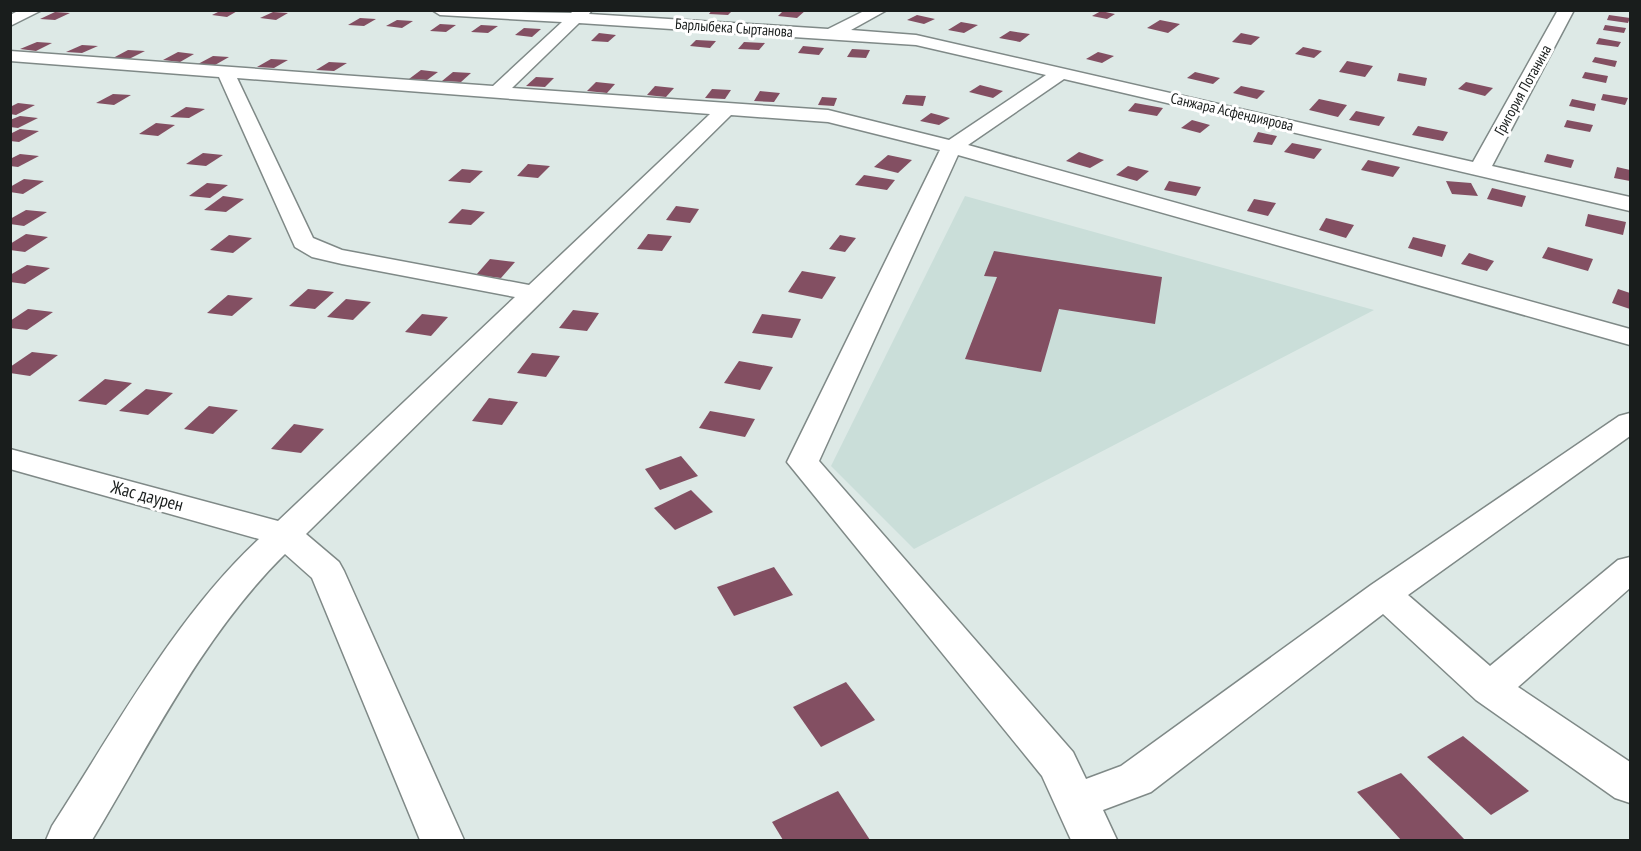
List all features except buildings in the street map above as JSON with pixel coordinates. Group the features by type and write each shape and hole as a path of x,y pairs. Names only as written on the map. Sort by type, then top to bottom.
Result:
{"street":[{"path":"10,21 34,10"},
{"name":"Барлыбека Сыртанова","path":"440,10 579,15 831,34 872,14"},
{"name":"Григория Потанина","path":"1479,170 1566,10"},
{"path":"872,14 868,22 886,31 916,40"},
{"path":"497,92 579,15"},
{"name":"Санжара Асфендиярова","path":"831,34 916,40 1630,204"},
{"path":"10,56 828,116 952,147 1630,337"},
{"path":"226,73 303,242 321,252 342,257 533,294"},
{"path":"1061,73 952,147 803,462 1058,765 1090,830 1136,779 1384,594 1630,423"},
{"path":"68,840 208,616 239,578 726,109"},
{"name":"Жас даурен","path":"10,459 284,534"},
{"path":"284,534 327,571 442,840"},
{"path":"1490,689 1630,569"},
{"path":"1384,594 1490,689 1630,785"}],"shaded area":[{"path":"965,196 1374,310 914,549 831,466"}]}
